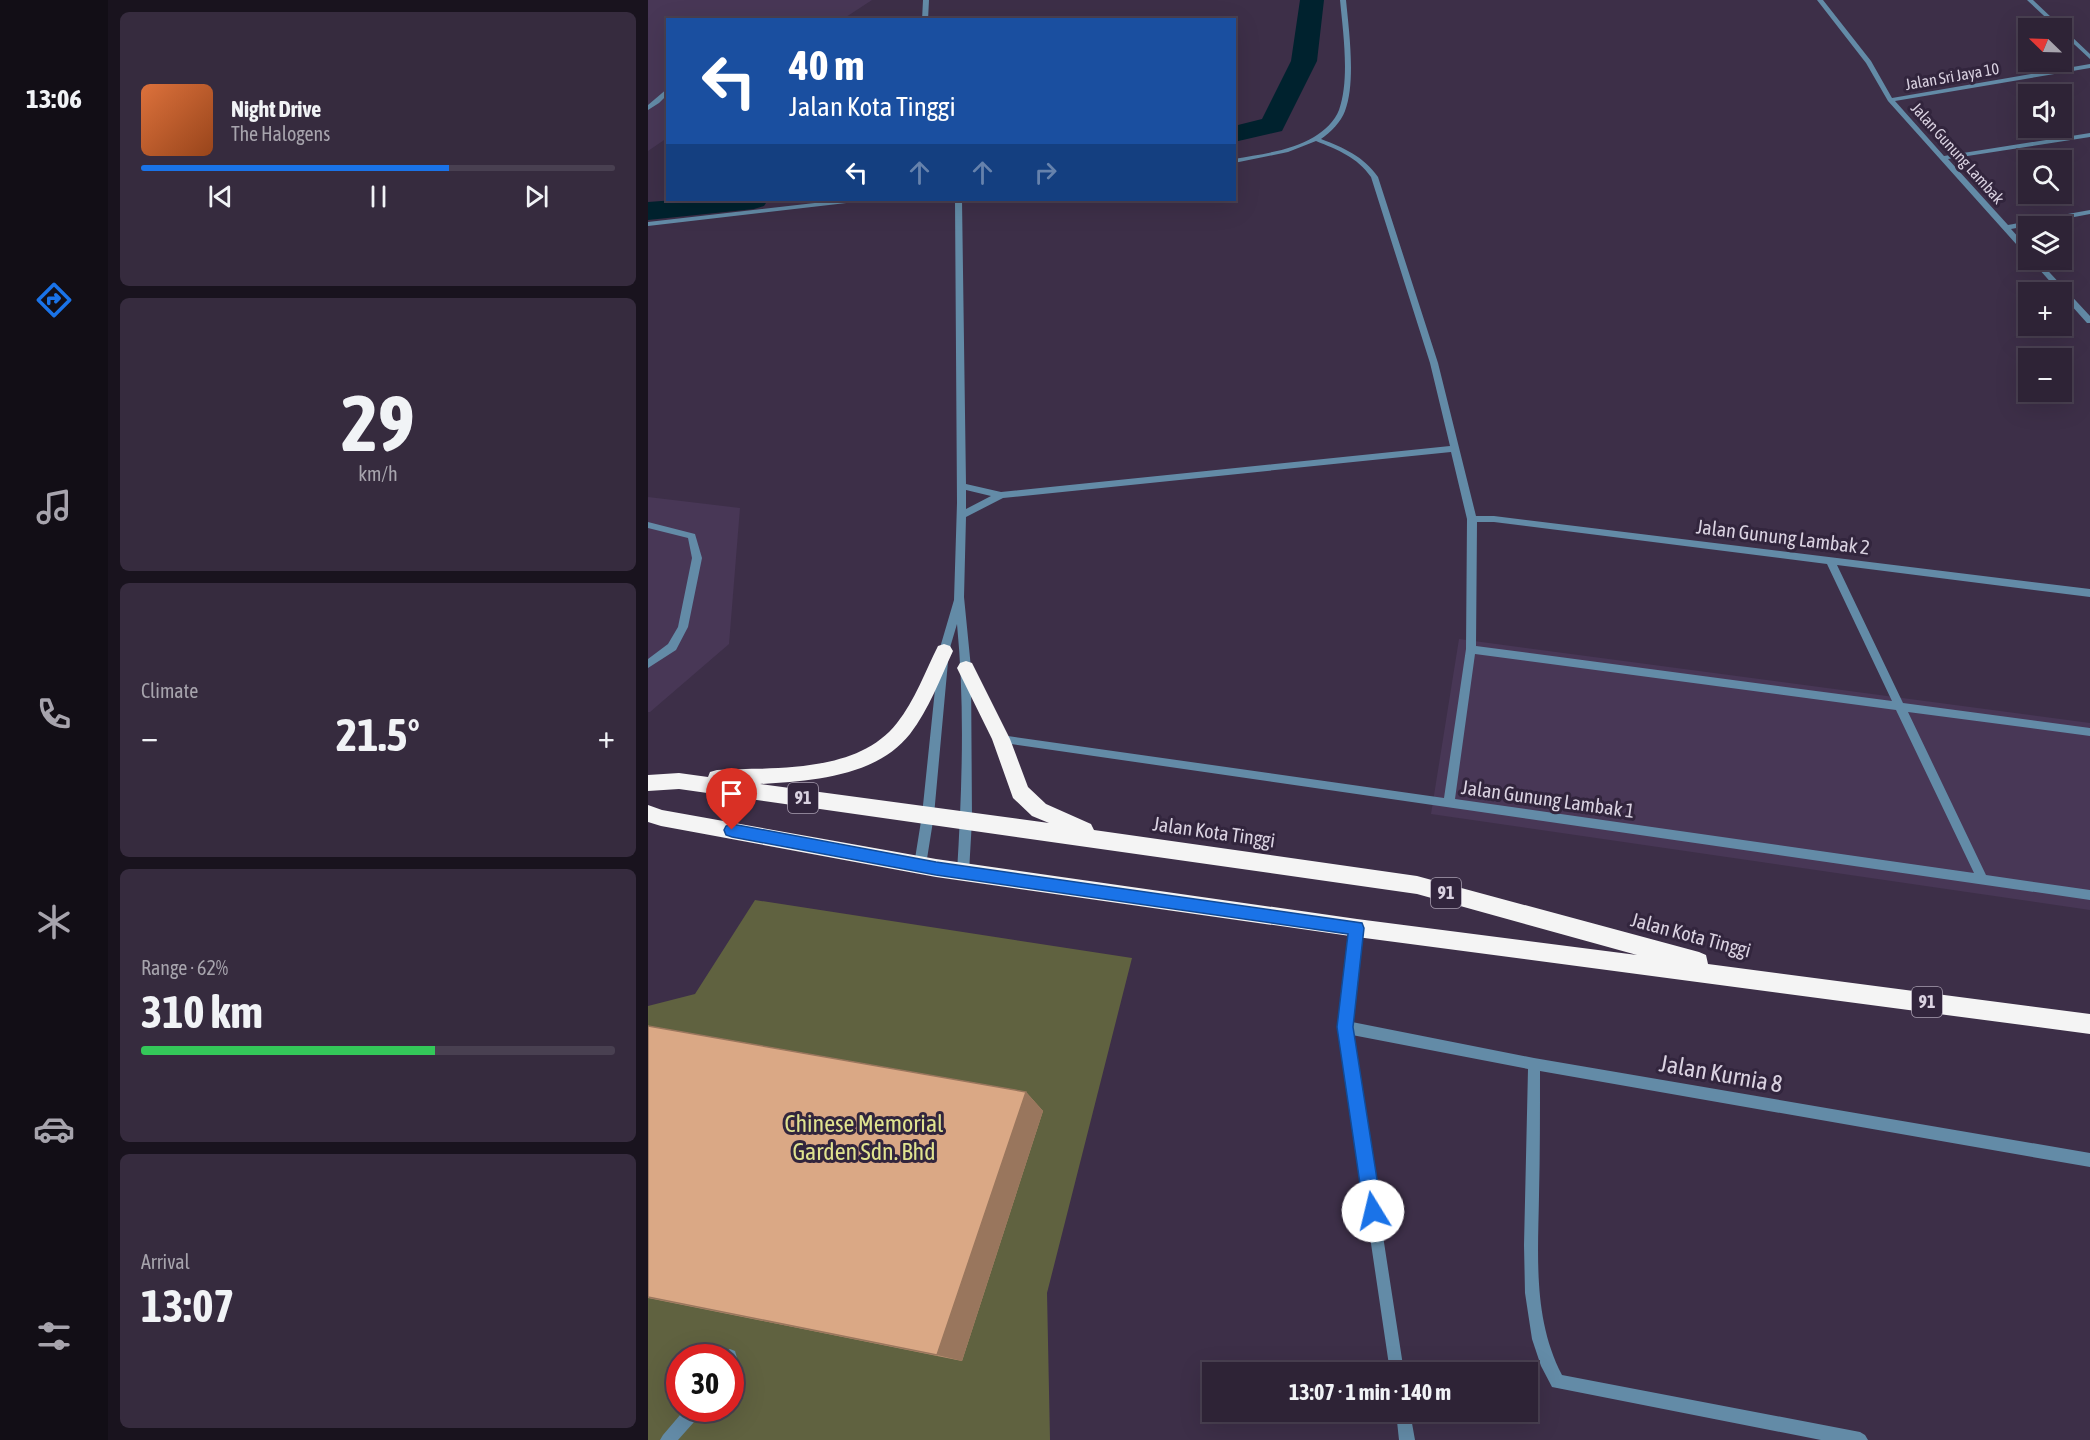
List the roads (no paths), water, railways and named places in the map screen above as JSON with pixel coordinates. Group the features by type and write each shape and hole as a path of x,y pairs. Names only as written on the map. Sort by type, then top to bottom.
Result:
{"highway":[{"path":"679,781 839,769 864,759 897,736 917,706 944,651"},
{"path":"966,668 1001,739 1020,792 1039,810 1071,826 1120,843"},
{"name":"Jalan Kota Tinggi","path":"648,783 679,781 928,814 1417,885 1764,980"},
{"name":"Jalan Kota Tinggi","path":"648,813 661,818 963,872 1357,928 2090,1024"}],"street":[{"path":"925,18 926,0"},
{"path":"1236,161 1276,152 1316,139 1331,126 1342,110 1347,36 1343,0"},
{"name":"Jalan Gunung Lambak","path":"1820,0 1869,62 1890,100 2018,241"},
{"path":"2030,0 2049,18"},
{"path":"2072,40 2090,57"},
{"name":"Jalan Sri Jaya 10","path":"1890,100 2090,66"},
{"path":"648,108 666,92"},
{"path":"1942,158 2090,135"},
{"path":"1316,139 1351,153 1366,163 1374,177 1434,363 1472,519 1471,649 1449,803"},
{"path":"648,224 846,201"},
{"path":"958,201 962,486 959,597 966,668 966,820 963,872"},
{"path":"2006,228 2090,212"},
{"path":"2043,270 2090,321"},
{"path":"2080,311 2090,309"},
{"path":"962,486 1001,495 1455,450"},
{"path":"961,516 1001,495"},
{"name":"Jalan Gunung Lambak 2","path":"1472,519 1506,520 2090,593"},
{"path":"648,525 692,536 697,558 683,627 672,647 648,664"},
{"path":"1830,561 1983,880"},
{"path":"920,865 928,814 944,651 959,597"},
{"path":"1471,649 2090,732"},
{"name":"Jalan Gunung Lambak 1","path":"1001,739 2090,895"},
{"path":"1357,928 1345,1027 1395,1362"},
{"name":"Jalan Kurnia 8","path":"1345,1027 1534,1064 2090,1160"},
{"path":"1534,1064 1531,1281 1537,1333 1544,1361 1557,1382 1860,1440"},
{"path":"668,1440 684,1422"},
{"path":"1404,1422 1407,1440"}],"waterway":[{"path":"1236,134 1273,125 1304,61 1312,0"},
{"path":"648,211 744,201"}],"park label":[{"name":"Chinese Memorial Garden Sdn. Bhd","path":"864,1138"}]}
